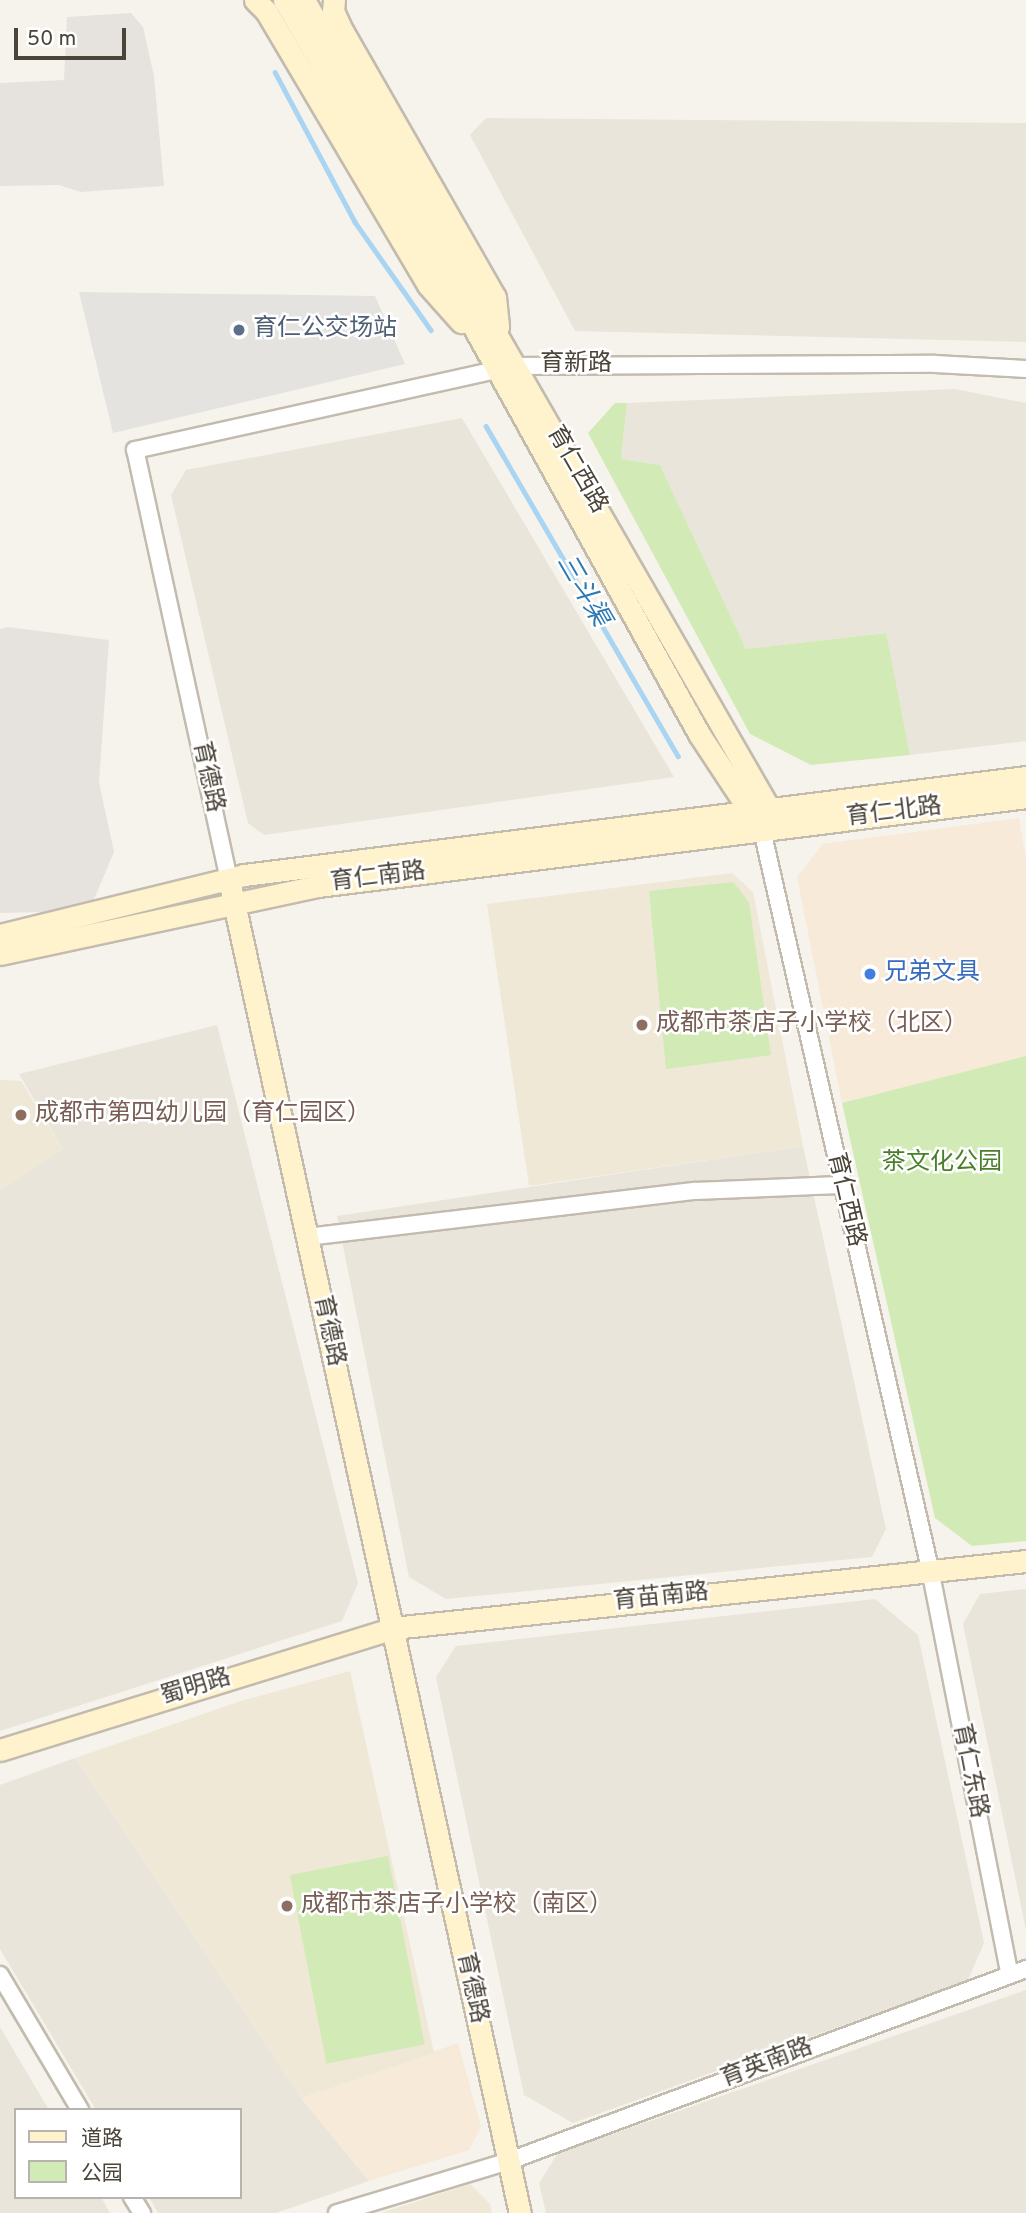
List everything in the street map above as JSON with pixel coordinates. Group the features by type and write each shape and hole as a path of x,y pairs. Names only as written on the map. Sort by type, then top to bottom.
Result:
{"street":[{"path":"255,0 267,11 428,285 490,341"},
{"path":"284,0 361,116"},
{"path":"304,0 361,116"},
{"path":"334,0 333,11 343,32 495,297 490,341"},
{"name":"育仁西路","path":"361,116 761,817 841,1185 930,1569"},
{"name":"育新路","path":"135,450 505,369 934,364 1026,369"},
{"name":"育德路","path":"135,450 520,2213"},
{"path":"761,817 1026,777"},
{"name":"育仁北路","path":"761,817 1026,797"},
{"name":"育仁南路","path":"0,954 232,890 318,886 761,817"},
{"path":"0,935 232,890"},
{"path":"307,1237 695,1191 841,1185"},
{"name":"育苗南路","path":"393,1628 930,1569 1026,1561"},
{"name":"育仁东路","path":"930,1569 1009,1973"},
{"name":"蜀明路","path":"0,1750 393,1628"},
{"name":"育英南路","path":"337,2213 509,2161 1009,1973 1026,1969"},
{"path":"0,1975 79,2108"}],"shaded area":[{"path":"131,13 143,27 154,76 164,186 81,192 59,185 0,186 0,83 64,80 67,17"},
{"path":"486,118 1026,123 1026,342 575,331 470,135"},
{"name":"育仁公交场站","path":"79,292 375,296 405,364 113,433"},
{"path":"955,389 1026,403 1026,741 910,755 885,633 746,649 660,465 621,459 627,403"},
{"path":"462,418 674,777 264,835 248,823 171,495 186,470"},
{"path":"8,627 109,640 99,782 114,852 89,911 0,913 0,629"},
{"path":"1019,818 1026,860 1026,1056 842,1103 797,877 823,844"},
{"name":"成都市茶店子小学校（北区）","path":"732,873 753,892 803,1146 529,1186 487,904"},
{"path":"217,1025 358,1583 342,1621 0,1731 0,1190 63,1149 19,1074"},
{"name":"成都市第四幼儿园（育仁园区）","path":"0,1080 21,1081 63,1149 0,1190"},
{"path":"803,1146 886,1529 872,1557 446,1599 409,1577 337,1216"},
{"path":"1026,1589 1026,1930 963,1624 980,1594"},
{"path":"875,1599 918,1635 984,1943 968,1980 573,2123 524,2095 436,1677 456,1646"},
{"name":"成都市茶店子小学校（南区）","path":"350,1671 434,2053 301,2098 75,1758 241,1701"},
{"path":"75,1758 301,2098 369,2181 276,2213 158,2213 150,2199 242,2199 242,2108 95,2108 0,1949 0,1785"},
{"path":"1026,1990 1026,2213 546,2213 539,2183 558,2153"},
{"path":"0,2027 48,2108 14,2108 14,2199 102,2199 110,2213 0,2213"},
{"path":"458,2043 481,2127 469,2150 369,2181 301,2098"},
{"path":"470,2184 490,2204 492,2213 381,2213"}],"green space":[{"path":"615,403 627,403 621,459 660,465 746,649 886,633 910,755 811,765 750,734 588,433"},
{"path":"733,882 749,902 771,1055 666,1069 649,891"},
{"name":"茶文化公园","path":"1026,1056 1026,1541 972,1546 935,1518 842,1103"},
{"path":"388,1856 425,2044 326,2064 290,1875"}],"waterway":[{"name":"三斗渠","path":"275,72 355,222 431,330"},
{"name":"三斗渠","path":"486,426 678,756"}],"place":[{"name":"育仁公交场站","path":"239,330"},
{"name":"兄弟文具","path":"870,974"},
{"name":"成都市茶店子小学校（北区）","path":"642,1025"},
{"name":"成都市第四幼儿园（育仁园区）","path":"21,1115"},
{"name":"成都市茶店子小学校（南区）","path":"287,1906"}]}
